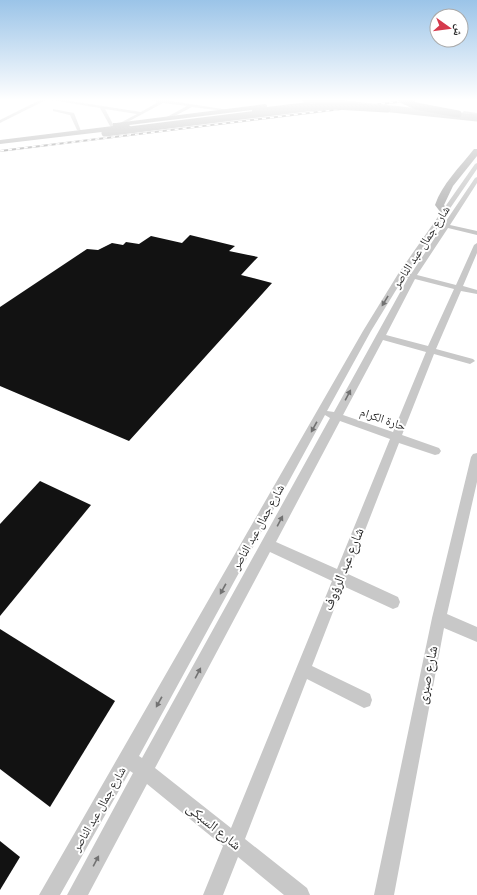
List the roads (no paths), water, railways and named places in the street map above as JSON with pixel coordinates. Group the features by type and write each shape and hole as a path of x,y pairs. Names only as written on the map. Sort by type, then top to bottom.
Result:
{"main road":[{"path":"444,211 439,205 447,188 477,151"}],"street":[{"name":"شارع جمال عبد الناصر","path":"49,895 128,758 322,412 407,275 441,225 471,186 477,165"},
{"name":"شارع جمال عبد الناصر","path":"441,225 444,211 471,186"},
{"path":"441,225 477,233"},
{"name":"شارع عبد الرؤوف","path":"213,895 431,350 477,245"},
{"name":"شارع جمال عبد الناصر","path":"77,895 380,336 407,275"},
{"path":"407,275 477,292"},
{"path":"380,336 470,361"},
{"name":"حارة الكرام","path":"322,412 435,451"},
{"name":"شارع صبرى","path":"384,895 438,618 477,457"},
{"path":"267,544 393,602"},
{"path":"438,618 477,635"},
{"path":"303,669 364,700"},
{"name":"شارع السبكى","path":"128,758 145,770 300,895"}],"railway":[{"path":"0,151 75,142"}]}
